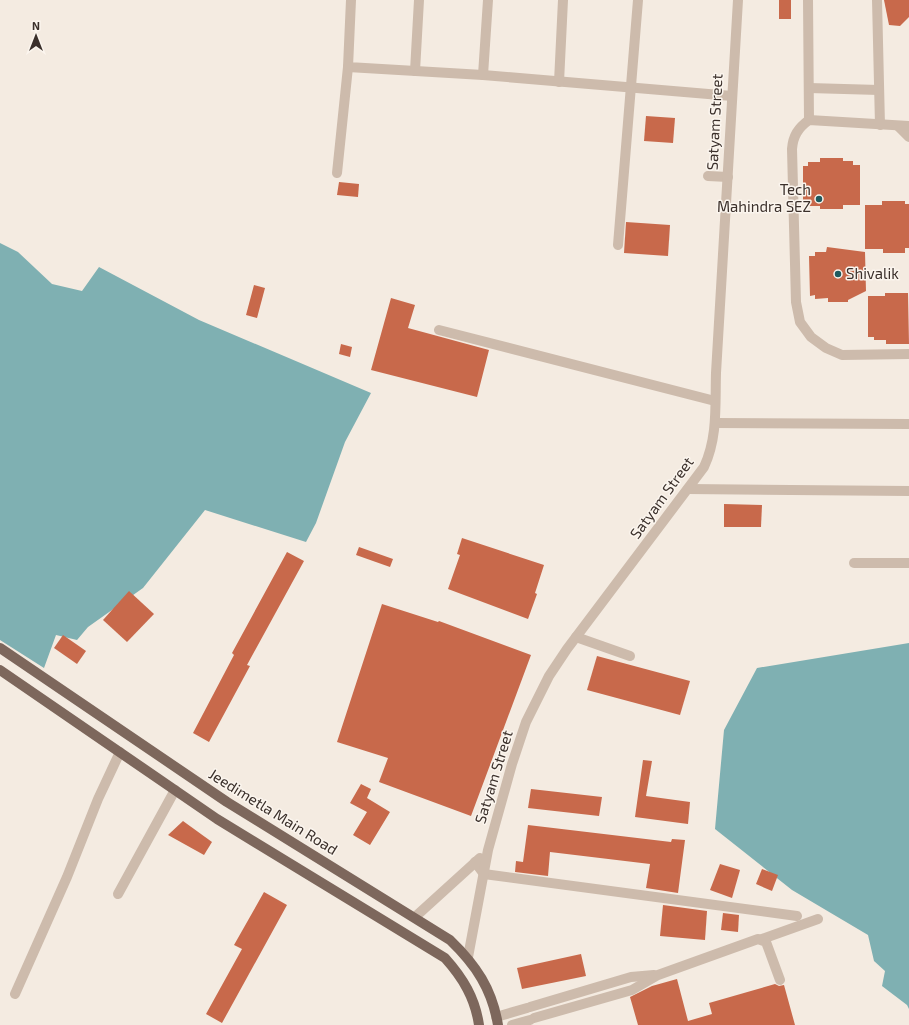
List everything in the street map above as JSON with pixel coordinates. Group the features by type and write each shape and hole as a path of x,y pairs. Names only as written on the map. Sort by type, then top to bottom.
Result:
{"main road":[{"name":"Jeedimetla Main Road","path":"0,648 227,802 450,940 468,957 481,977 490,996 497,1021"},
{"path":"0,670 175,790 265,849 445,958 456,970 472,994 479,1025"}],"street":[{"path":"337,172 348,67 351,0"},
{"path":"415,71 420,0"},
{"path":"483,75 488,0"},
{"path":"559,82 563,0"},
{"path":"618,245 638,0"},
{"name":"Satyam Street","path":"468,957 488,850 499,807 526,722 549,676 576,637 704,467 710,454 715,423 738,0"},
{"path":"808,0 809,120"},
{"path":"877,0 880,125"},
{"path":"348,67 483,75 732,96"},
{"path":"809,88 879,90"},
{"path":"909,126 809,120 801,126 796,134 792,149 796,302 800,322 811,337 826,348 842,355 909,354"},
{"path":"898,126 909,137"},
{"path":"708,176 728,177"},
{"path":"439,330 715,401"},
{"path":"715,423 909,424"},
{"path":"688,489 909,491"},
{"path":"854,562 909,562"},
{"path":"576,637 630,656"},
{"path":"15,994 67,877 98,799 120,752"},
{"path":"118,894 175,790"},
{"path":"415,917 488,850"},
{"path":"475,862 484,874 797,916"},
{"path":"512,1025 632,990 658,975 818,919"},
{"path":"762,939 766,942 780,980"},
{"path":"497,1021 528,1007 630,978 658,975"}],"water":[{"path":"0,243 18,252 52,284 82,291 99,267 199,320 371,393 345,442 316,523 306,542 205,510 143,588 88,627 77,640 56,635 44,668 0,640"},
{"path":"909,643 909,1009 907,1005 882,986 885,971 874,961 868,935 792,890 715,829 724,730 757,668"}],"building":[{"path":"779,0 791,0 791,19 779,19"},
{"path":"884,0 909,0 909,17 900,26 889,25"},
{"path":"646,116 675,118 673,143 644,141"},
{"path":"820,158 843,158 843,161 853,161 853,165 860,165 860,205 843,205 843,209 820,209 820,206 809,206 809,202 803,202 803,166 808,166 808,162 820,162"},
{"path":"339,182 359,184 358,197 337,195"},
{"path":"882,201 905,201 905,204 909,204 909,248 905,248 905,253 883,253 883,249 865,249 865,205 882,205"},
{"path":"626,222 670,225 668,256 624,253"},
{"name":"Shivalik","path":"827,247 865,252 866,291 848,300 848,302 828,302 828,298 815,299 815,295 810,296 809,256 815,256 815,252 826,252"},
{"path":"254,285 265,288 257,318 246,315"},
{"path":"885,293 908,293 909,344 886,344 886,340 874,340 874,337 868,337 868,296 885,296"},
{"path":"391,298 415,305 408,328 489,350 477,397 371,370"},
{"path":"341,344 352,347 350,357 339,354"},
{"path":"724,504 762,505 761,527 724,527"},
{"path":"462,538 544,565 535,593 537,594 528,619 448,589 460,555 457,554"},
{"path":"359,547 393,559 390,567 356,555"},
{"path":"287,552 304,561 247,665 250,666 209,742 193,733 234,655 232,653"},
{"path":"129,591 154,614 127,642 103,620"},
{"path":"382,604 438,622 439,621 531,655 471,816 379,782 388,758 337,742"},
{"path":"63,635 86,651 77,664 54,648"},
{"path":"597,656 690,681 680,715 587,690"},
{"path":"643,760 652,761 646,796 690,802 688,824 635,817"},
{"path":"361,784 371,789 367,798 390,812 370,845 353,835 367,812 350,803"},
{"path":"531,789 602,797 599,816 528,808"},
{"path":"183,821 212,842 204,855 168,835"},
{"path":"528,825 671,842 672,839 685,840 678,893 646,888 650,864 550,852 548,876 515,872 516,861 523,862"},
{"path":"720,864 740,870 732,898 710,890"},
{"path":"762,869 778,875 772,891 756,884"},
{"path":"264,892 287,905 222,1023 206,1014 242,949 234,945"},
{"path":"663,905 707,911 705,940 660,936"},
{"path":"723,913 739,915 738,932 721,930"},
{"path":"581,954 586,976 522,989 517,968"},
{"path":"677,979 688,1021 712,1014 709,1003 775,984 779,986 784,985 795,1025 638,1025 630,997 652,986"}],"place":[{"name":"Tech Mahindra SEZ","path":"819,199"},
{"name":"Shivalik","path":"838,274"}]}
